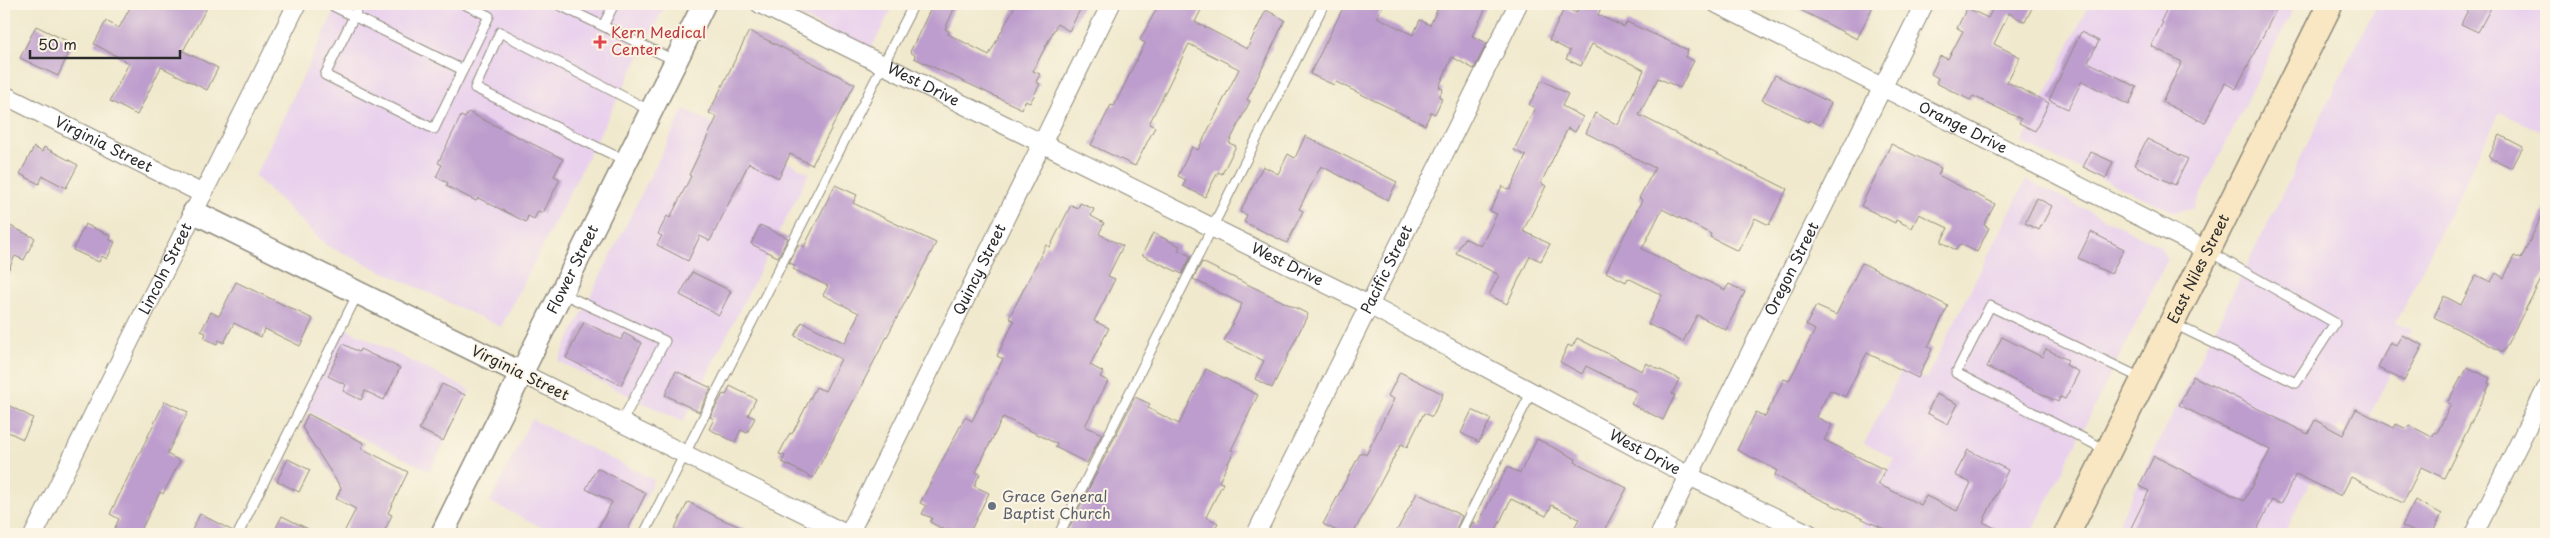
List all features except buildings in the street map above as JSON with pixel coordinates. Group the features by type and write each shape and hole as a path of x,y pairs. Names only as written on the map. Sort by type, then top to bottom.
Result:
{"main road":[{"name":"East Niles Street","path":"2067,534 2330,4"}],"street":[{"name":"Lincoln Street","path":"34,534 297,4"},
{"name":"Flower Street","path":"442,534 704,4"},
{"name":"West Drive","path":"760,4 1369,305 1689,476 1810,534"},
{"name":"Quincy Street","path":"848,534 1111,4"},
{"name":"Pacific Street","path":"1256,534 1518,4"},
{"name":"Orange Drive","path":"1717,4 2208,251"},
{"name":"Oregon Street","path":"1660,534 1924,4"},
{"name":"Virginia Street","path":"4,95 358,293 848,534"},
{"path":"2474,534 2546,389"}],"lane":[{"path":"329,4 463,70"},
{"path":"360,4 325,75 434,129 489,16 464,4"},
{"path":"557,4 676,61"},
{"path":"603,26 614,4"},
{"path":"644,534 683,454 914,4"},
{"path":"1059,534 1324,4"},
{"path":"626,161 475,88 500,32 651,111"},
{"path":"2172,323 2296,383 2335,323 2208,251"},
{"path":"561,292 665,341 622,423"},
{"path":"238,534 358,293"},
{"path":"2109,451 1956,373 1990,306 2144,380"},
{"path":"1460,534 1532,391"}],"shaded area":[{"path":"338,4 666,4 501,327 326,245 255,176"},
{"path":"776,4 894,4 870,51"},
{"path":"2089,4 2296,4 2193,209 2175,212 2022,143"},
{"path":"2377,4 2546,4 2546,134 2500,112 2396,322 2412,330 2360,435 2338,425 2284,534 2113,534"},
{"path":"684,109 809,173 683,422 558,361"},
{"path":"2026,180 2160,246 2167,261 2031,534 1878,534 1860,526 1894,458 1864,444 1903,368 1926,379"},
{"path":"341,326 470,390 430,471 301,408"},
{"path":"531,419 654,480 628,534 556,534 490,502"}],"place":[{"name":"Kern Medical Center","path":"600,42"},
{"name":"Grace General Baptist Church","path":"992,506"}]}
